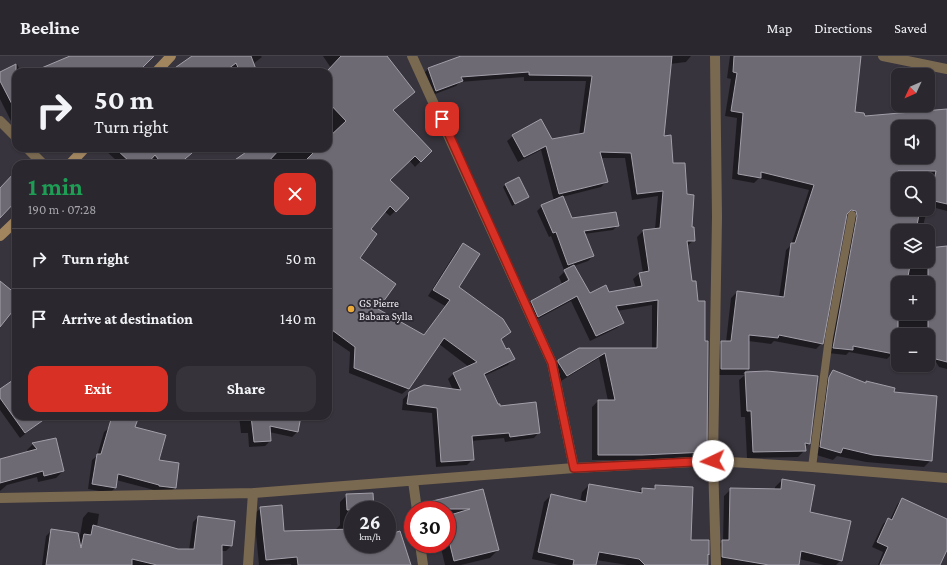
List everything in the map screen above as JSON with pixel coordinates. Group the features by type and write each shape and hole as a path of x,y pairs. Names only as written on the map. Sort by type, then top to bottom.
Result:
{"street":[{"path":"160,68 171,56"},
{"path":"412,56 552,363 574,468"},
{"path":"715,56 717,217 713,461 716,565"},
{"path":"883,56 947,70"},
{"path":"0,121 12,133"},
{"path":"31,152 39,160"},
{"path":"74,160 81,152"},
{"path":"0,236 12,226"},
{"path":"0,498 253,493 574,468 713,461 947,478"},
{"path":"413,481 416,501"},
{"path":"248,565 253,493"},
{"path":"421,553 423,565"}],"lane":[{"path":"812,467 829,338 852,216"}],"building":[{"path":"70,56 154,56 142,68 42,68"},
{"path":"192,56 251,56 256,68 238,68 236,63 229,68 175,68"},
{"path":"341,56 387,56 415,92 393,110 432,151 421,162 415,156 390,180 409,198 396,212 390,206 371,229 377,234 360,258 396,284 378,309 424,335 450,300 433,290 463,243 480,254 459,287 503,319 511,332 501,339 506,349 509,348 515,359 484,374 500,406 536,402 540,433 510,437 509,433 472,436 474,460 441,462 437,408 407,404 409,392 424,385 461,390 453,373 477,362 444,338 409,389 354,368 355,347 332,330 332,160 306,160 314,152 332,152 332,134 346,121 332,106 332,68 330,68"},
{"path":"461,56 672,56 664,136 671,135 673,163 685,163 687,194 694,195 692,227 694,227 695,241 687,241 692,281 696,281 698,301 705,301 705,341 708,341 707,452 642,455 598,455 598,400 615,400 605,353 567,376 558,362 558,360 579,348 657,348 658,300 616,306 624,323 596,336 577,296 538,317 531,301 569,280 564,270 574,265 590,293 606,285 609,292 642,286 639,273 649,271 643,230 660,228 663,191 637,194 631,153 600,152 608,182 559,194 546,146 524,157 512,135 541,119 552,139 584,133 592,76 529,75 529,72 461,77 463,81 436,91 428,68"},
{"path":"734,56 861,56 855,112 864,113 865,116 912,112 935,112 935,110 947,109 947,204 935,201 936,171 891,172 891,216 919,216 917,224 891,224 891,268 910,268 908,276 891,276 891,320 898,320 898,328 891,328 891,353 853,346 853,350 833,348 857,216 856,211 851,210 847,214 823,344 779,335 778,338 749,335 749,369 721,369 721,341 731,341 737,291 784,297 791,243 795,243 814,185 761,172 761,178 738,174 743,113 731,111 737,73 733,72"},
{"path":"16,64 16,68 12,68 12,104 0,81 0,72"},
{"path":"119,152 193,152 184,160 159,160 155,155 151,160 128,160"},
{"path":"246,152 277,152 270,160 235,160"},
{"path":"12,175 12,205 0,218 0,188"},
{"path":"519,177 529,197 515,204 505,184"},
{"path":"563,196 572,218 616,212 619,226 584,231 594,256 568,265 556,232 553,233 541,205"},
{"path":"947,246 947,362 935,359 935,328 928,328 928,320 935,320 935,276 928,276 928,268 935,268 935,247"},
{"path":"0,281 12,291 12,312 0,327"},
{"path":"833,370 866,383 866,381 895,388 894,392 937,396 932,461 873,455 843,448 841,453 820,447 829,377"},
{"path":"767,371 818,376 810,444 805,443 806,451 753,452 751,411 747,411 745,372"},
{"path":"12,381 12,415 0,398 0,389"},
{"path":"16,420 43,420 25,433"},
{"path":"111,420 138,420 135,427 166,435 159,460 179,463 176,488 159,486 118,474 116,488 92,484 97,454 101,454"},
{"path":"251,420 300,420 298,432 270,426 271,441 254,442"},
{"path":"56,438 64,471 44,476 43,471 0,483 0,459 37,449 32,443"},
{"path":"782,479 815,485 810,512 851,521 842,561 801,551 799,565 769,565 722,557 722,540 729,540 730,488 781,489"},
{"path":"589,484 642,493 642,488 655,489 655,485 693,487 691,540 709,540 708,565 645,565 639,559 599,552 596,565 573,565 574,560 538,552 551,494 586,502"},
{"path":"483,489 499,550 454,561 452,553 456,553 456,513 470,509 456,509 456,501 432,501"},
{"path":"373,493 373,501 346,501 346,494"},
{"path":"902,498 947,519 947,550 940,565 880,565 888,547 877,542 888,518 892,520"},
{"path":"282,505 284,531 344,529 344,553 396,553 396,532 400,531 404,543 404,553 407,553 411,565 298,565 297,557 266,560 260,507"},
{"path":"198,516 235,521 232,546 222,545 222,565 157,565 132,559 132,565 46,565 51,529 78,533 81,548 84,534 91,535 93,525 178,549 194,549"}],"place":[{"name":"GS Pierre Babara Sylla","path":"351,309"}],"route":[{"path":"442,119 552,363 574,468 713,461"}]}
